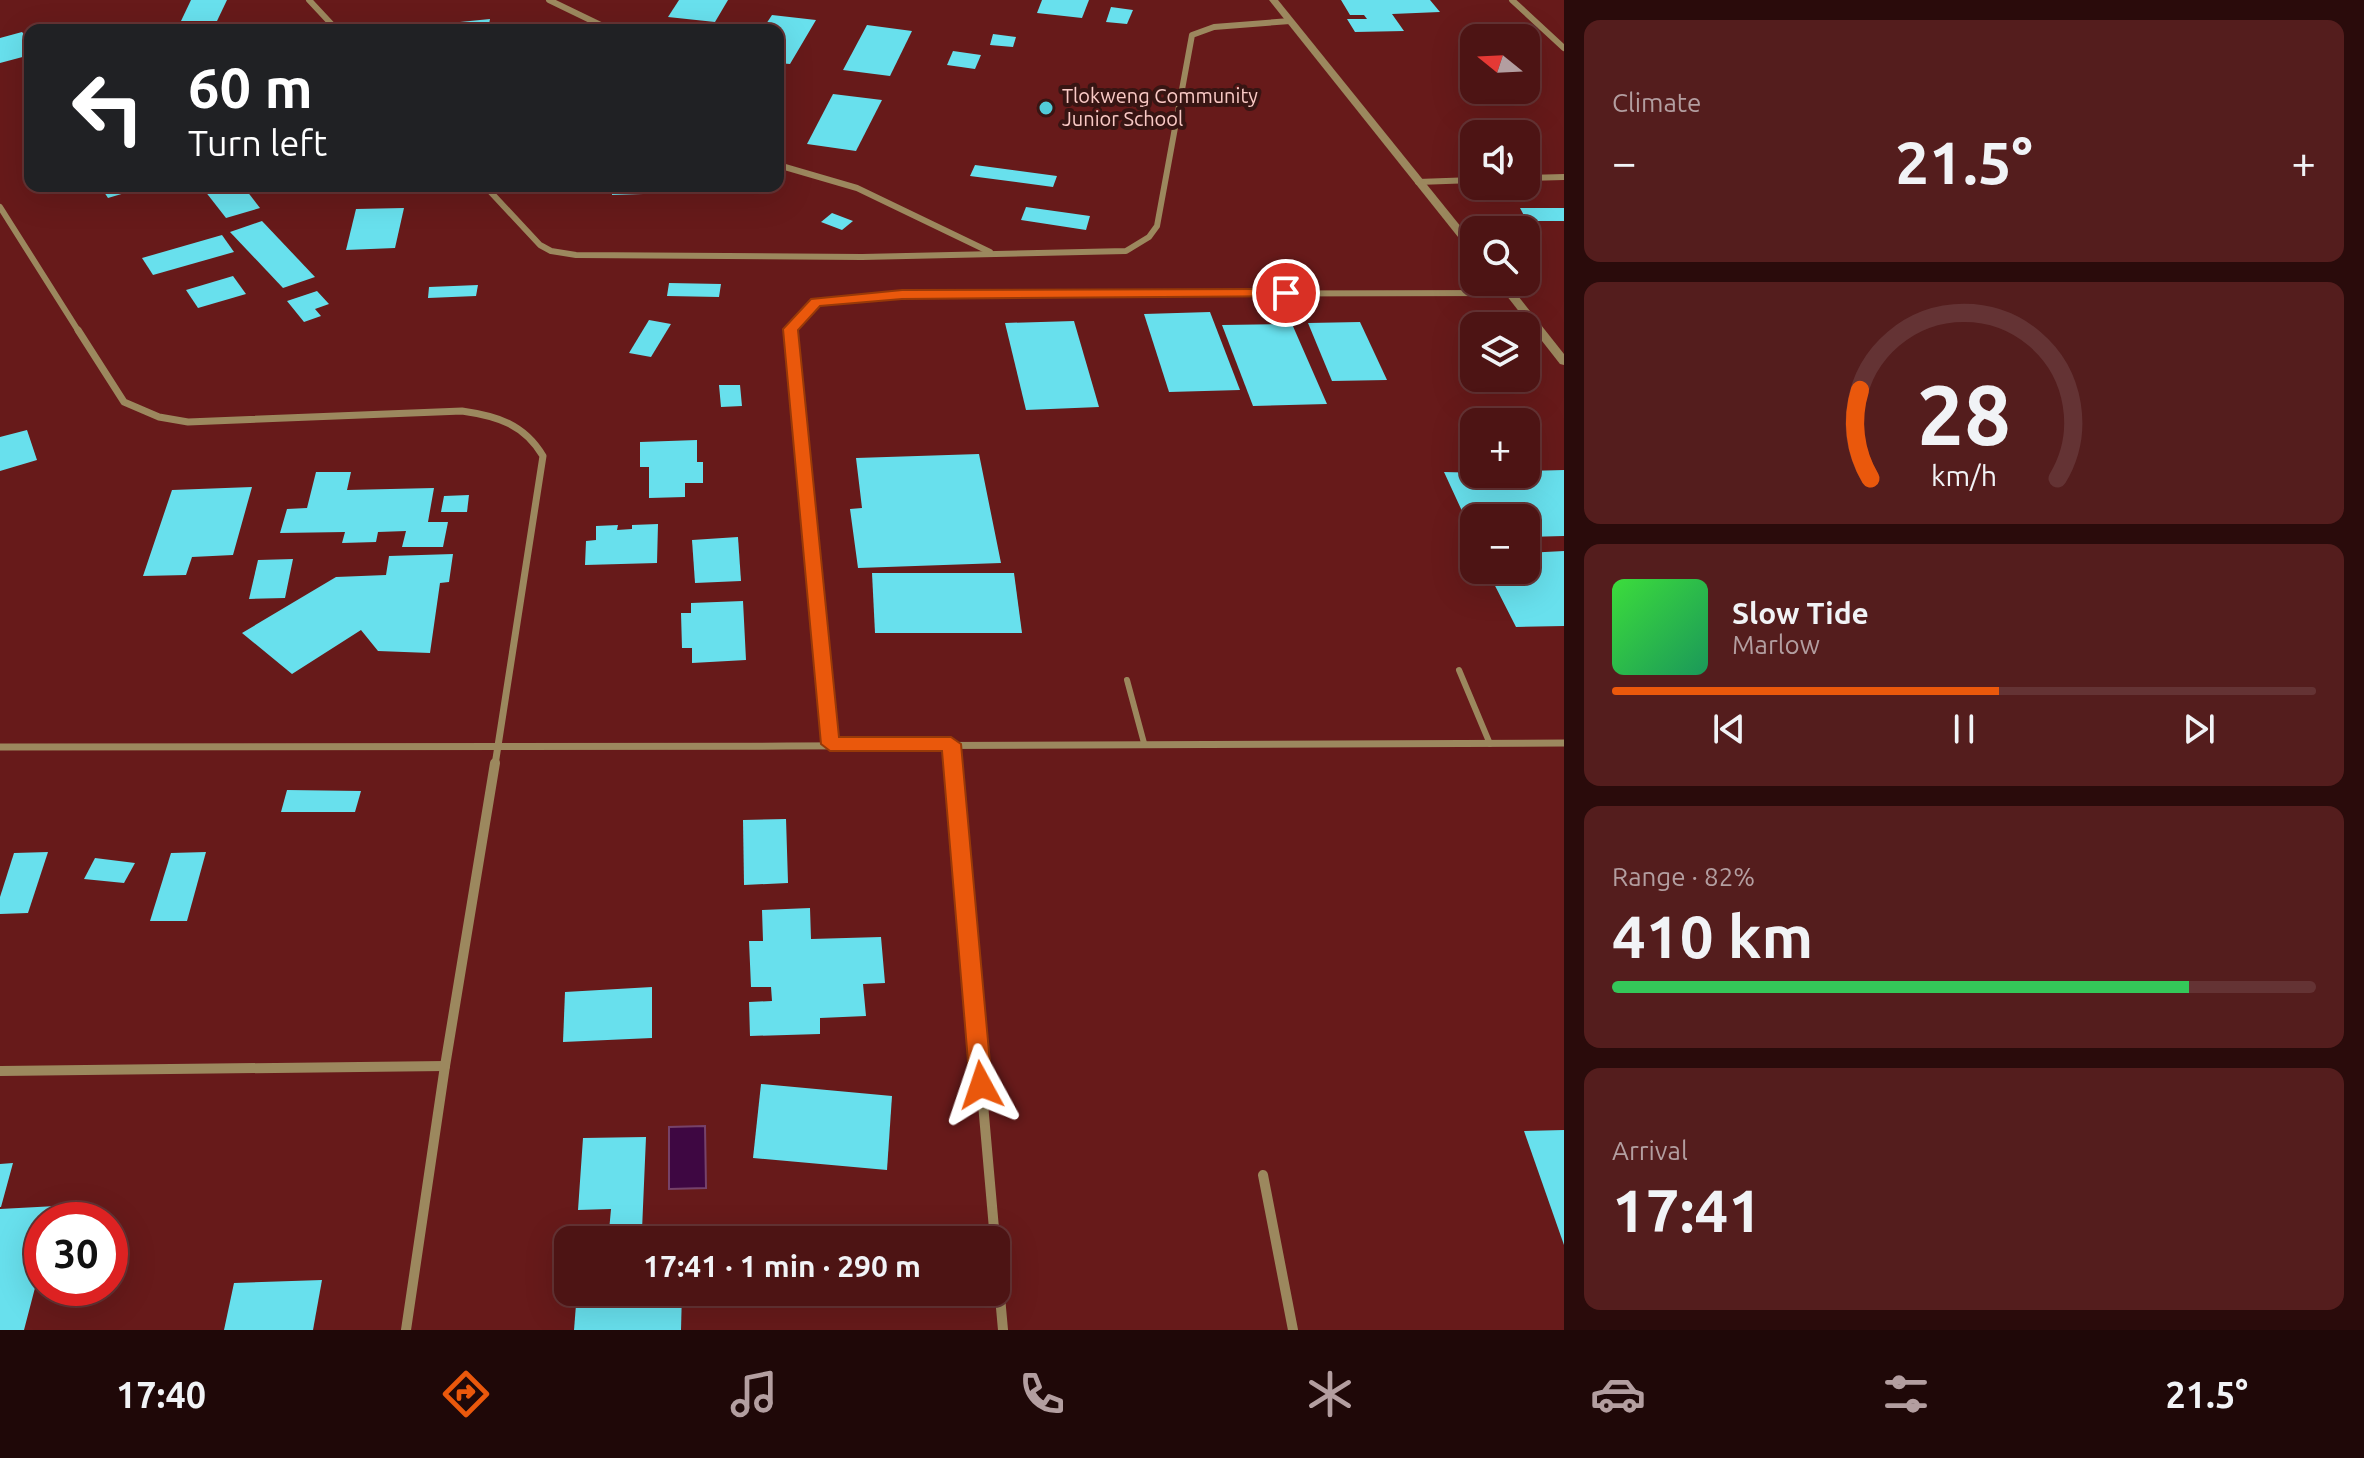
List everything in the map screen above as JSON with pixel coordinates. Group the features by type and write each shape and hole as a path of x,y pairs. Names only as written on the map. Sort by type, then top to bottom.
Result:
{"street":[{"path":"309,0 331,24"},
{"path":"549,0 599,24"},
{"path":"1273,0 1460,233"},
{"path":"1512,0 1564,48"},
{"path":"491,192 540,245 551,251 576,255 817,257 1105,254 1126,251 1149,237 1157,226 1192,35 1214,27 1290,21"},
{"path":"784,167 857,188 994,254"},
{"path":"1540,178 1564,177"},
{"path":"1418,182 1460,180"},
{"path":"0,207 124,402 140,410 188,422 462,411 493,416 516,426 535,439 543,456 406,1330"},
{"path":"830,744 791,329 816,302 902,294 1460,293"},
{"path":"1512,296 1564,362"},
{"path":"0,747 497,749 830,744 1564,743"},
{"path":"951,744 994,1226"},
{"path":"0,1071 445,1066"},
{"path":"1263,1175 1293,1330"},
{"path":"1001,1306 1003,1330"}],"lane":[{"path":"1459,670 1490,744"},
{"path":"1127,680 1144,743"}],"shaded area":[{"path":"705,1126 706,1188 669,1189 669,1127"}],"building":[{"path":"191,0 227,0 217,21 181,21"},
{"path":"679,0 728,0 715,22 668,17"},
{"path":"1042,0 1089,0 1082,18 1037,13"},
{"path":"1341,0 1430,0 1440,12 1392,14 1404,31 1355,32 1347,19 1367,19 1364,15 1350,15"},
{"path":"1111,7 1133,10 1127,24 1106,22"},
{"path":"772,15 816,20 790,64 784,64 784,24 766,24"},
{"path":"490,19 489,24 450,23"},
{"path":"867,25 912,31 890,76 843,70"},
{"path":"22,32 24,57 0,63 0,38"},
{"path":"993,34 1016,37 1013,47 990,45"},
{"path":"953,51 981,55 975,69 947,65"},
{"path":"833,94 882,100 856,151 807,144"},
{"path":"975,165 1057,176 1053,187 970,176"},
{"path":"104,192 128,192 108,198"},
{"path":"206,192 248,192 260,208 226,218"},
{"path":"612,192 643,192 643,194 612,195"},
{"path":"1026,207 1090,216 1086,230 1021,220"},
{"path":"404,208 395,248 346,250 356,209"},
{"path":"1520,208 1564,208 1564,221 1540,221 1540,216 1524,216"},
{"path":"832,213 853,221 842,230 821,222"},
{"path":"262,221 315,277 283,288 230,232"},
{"path":"222,235 234,252 153,275 142,258"},
{"path":"233,276 246,294 198,308 186,290"},
{"path":"669,283 721,284 719,297 667,296"},
{"path":"478,285 476,296 428,298 429,287"},
{"path":"317,291 329,304 315,309 321,316 304,322 287,301"},
{"path":"1210,312 1240,390 1169,392 1144,314"},
{"path":"649,320 671,324 651,357 629,353"},
{"path":"1074,321 1099,407 1026,410 1005,323"},
{"path":"1360,322 1387,380 1332,381 1308,323"},
{"path":"1292,324 1327,404 1253,406 1222,325"},
{"path":"719,385 740,385 742,406 721,407"},
{"path":"27,430 37,460 0,471 0,437"},
{"path":"697,440 697,462 703,462 703,483 685,483 685,497 649,498 649,467 640,467 640,442"},
{"path":"979,454 1001,563 858,568 850,509 862,508 856,458"},
{"path":"1564,470 1564,536 1540,537 1540,504 1460,504 1460,507 1444,472 1460,472 1460,488 1540,488 1540,471"},
{"path":"316,472 351,472 347,490 434,488 428,522 448,522 443,547 402,547 406,531 378,532 376,542 342,543 345,532 280,533 287,509 307,508"},
{"path":"252,487 233,555 192,557 186,575 143,576 172,490"},
{"path":"469,495 467,512 441,512 444,496"},
{"path":"658,524 657,563 585,565 586,541 596,540 596,526 618,525 617,530 632,529 632,525"},
{"path":"738,537 741,581 695,583 692,540"},
{"path":"1564,551 1564,626 1516,627 1494,584 1540,584 1540,552"},
{"path":"453,554 449,582 440,583 430,653 378,651 361,630 292,674 242,633 336,577 386,575 389,556"},
{"path":"293,559 285,598 249,599 258,560"},
{"path":"872,573 1014,573 1022,633 875,633"},
{"path":"743,601 746,660 692,663 692,648 682,648 681,613 691,613 691,603"},
{"path":"287,790 361,791 355,812 281,812"},
{"path":"786,819 788,883 744,885 743,820"},
{"path":"48,852 28,913 0,914 0,897 14,853"},
{"path":"206,852 187,921 150,921 171,853"},
{"path":"95,858 135,863 124,883 84,879"},
{"path":"810,908 811,939 881,937 885,983 863,984 866,1016 820,1018 820,1034 750,1036 749,1002 772,1001 771,987 751,987 749,941 763,941 762,910"},
{"path":"652,987 652,1038 563,1042 565,992"},
{"path":"761,1084 892,1096 887,1170 753,1158"},
{"path":"1564,1130 1564,1245 1524,1131"},
{"path":"646,1137 642,1226 609,1226 611,1209 578,1210 583,1138"},
{"path":"13,1163 1,1207 0,1207 0,1164"},
{"path":"24,1208 24,1306 30,1306 24,1330 0,1330 0,1209"},
{"path":"322,1280 313,1330 224,1330 234,1283"},
{"path":"576,1306 682,1306 681,1330 574,1330"}],"place":[{"name":"Tlokweng Community Junior School","path":"1046,108"}],"route":[{"path":"981,1085 951,744 830,744 791,329 816,302 902,294 1286,293"}]}
